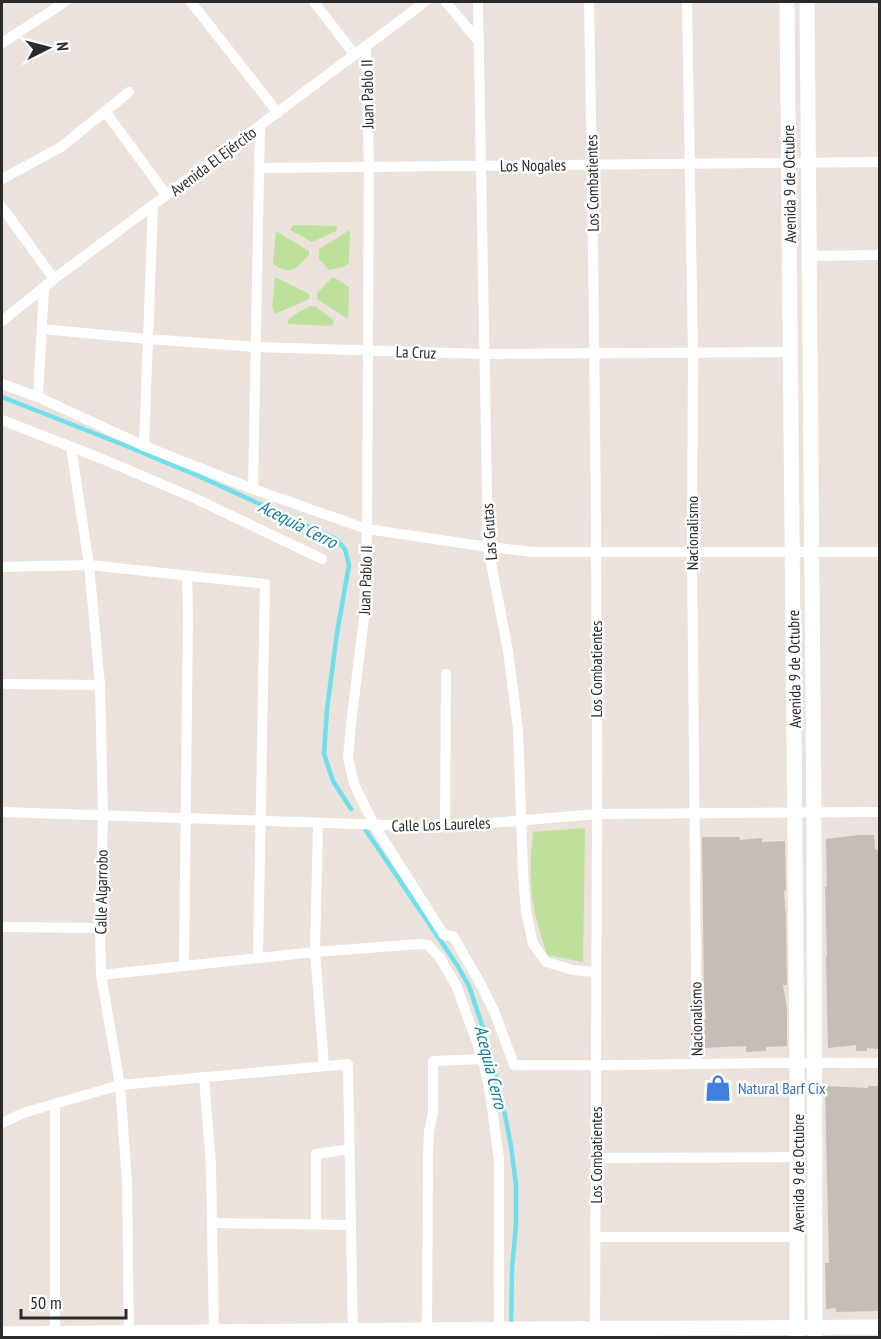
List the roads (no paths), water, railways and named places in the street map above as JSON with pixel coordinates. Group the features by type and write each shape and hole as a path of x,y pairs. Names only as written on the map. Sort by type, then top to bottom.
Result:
{"street":[{"path":"2,43 65,2"},
{"path":"191,2 278,112"},
{"path":"314,2 355,55"},
{"name":"Avenida El Ejército","path":"2,321 54,279 425,2"},
{"path":"446,2 479,42"},
{"name":"Las Grutas","path":"478,2 488,547 508,651 518,729 525,911 533,944 546,962 573,970 596,972"},
{"name":"Los Combatientes","path":"589,2 596,552 595,1333"},
{"name":"Nacionalismo","path":"687,2 693,353 692,552 697,1064"},
{"name":"Avenida 9 de Octubre","path":"787,2 798,1062 797,1333"},
{"name":"Avenida 9 de Octubre","path":"807,2 814,813 815,1333"},
{"name":"Juan Pablo II","path":"366,46 369,166 367,529 364,618 348,759 354,784 370,825 444,935 453,936 459,945 494,1011 514,1065 596,1066"},
{"path":"2,179 62,147 129,92"},
{"path":"105,111 167,196"},
{"path":"253,489 260,126"},
{"name":"Los Nogales","path":"259,168 879,162"},
{"path":"144,446 153,206"},
{"path":"2,207 54,279"},
{"path":"808,256 879,255"},
{"path":"38,397 44,288"},
{"name":"La Cruz","path":"42,329 256,346 484,354 790,352"},
{"path":"2,384 38,397 144,446 253,489 367,529 534,552 879,552"},
{"path":"2,420 192,497 322,559"},
{"name":"Calle Algarrobo","path":"71,447 89,565 100,685 103,816 101,975 120,1085 127,1181 129,1335"},
{"path":"2,567 89,565 265,584 258,958"},
{"path":"184,966 189,614 187,576"},
{"path":"445,826 446,674"},
{"path":"2,684 100,685"},
{"name":"Calle Los Laureles","path":"2,812 445,826 597,814 879,812"},
{"path":"318,823 315,952 324,1066"},
{"path":"2,927 100,928"},
{"path":"101,975 315,952 428,945 440,958 456,985 483,1059 498,1143 501,1332"},
{"path":"427,1330 428,1156 429,1131 433,1113 433,1061 483,1059"},
{"path":"596,1066 798,1062 879,1063"},
{"path":"2,1123 23,1113 120,1085 348,1064 353,1334"},
{"path":"204,1077 211,1166 214,1335"},
{"path":"55,1104 55,1336"},
{"path":"316,1224 316,1154 350,1149"},
{"path":"596,1158 798,1157"},
{"path":"212,1223 351,1225"},
{"path":"596,1237 798,1237"},
{"path":"2,1334 55,1336 353,1334 427,1330 501,1332 527,1329 595,1333 815,1333 879,1327"}],"waterway":[{"name":"Acequia Cerro","path":"2,397 203,478 336,539 345,549 349,565 337,633 327,709 324,754 333,781 351,809"},
{"name":"Acequia Cerro","path":"365,829 457,965 469,986 485,1034 503,1105 516,1185 511,1338"}],"place":[{"name":"Natural Barf Cix","path":"718,1088"}]}
